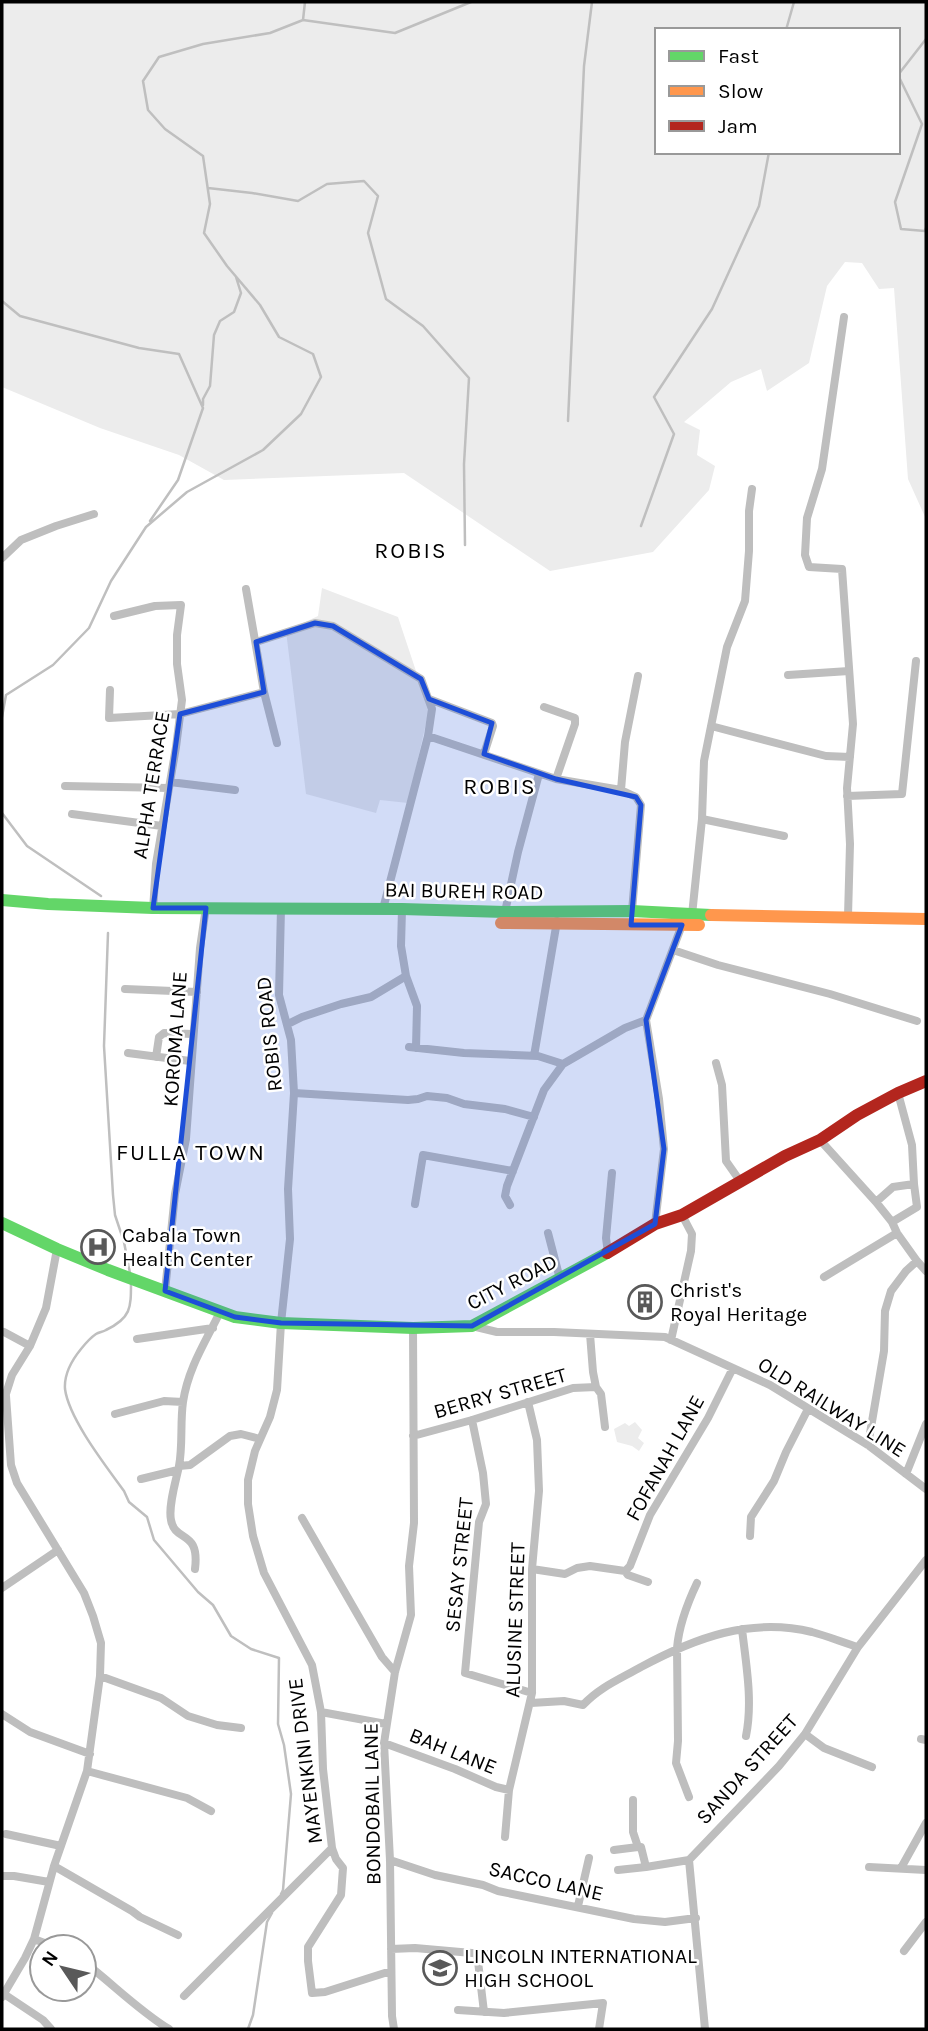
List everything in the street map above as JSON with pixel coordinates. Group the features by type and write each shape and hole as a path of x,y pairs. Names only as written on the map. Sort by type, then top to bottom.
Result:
{"main road":[{"name":"BAI BUREH ROAD","path":"2,900 205,914 383,909 401,914 499,923 632,911 692,915 926,919"},
{"name":"BAI BUREH ROAD","path":"2,910 401,914 505,912 682,925 926,927"},
{"name":"CITY ROAD","path":"2,1223 57,1249 235,1317 281,1323 413,1328 472,1326 608,1253 655,1224 683,1217 740,1181 820,1140 857,1115 926,1081"}],"street":[{"path":"844,317 822,469 807,517 805,555 809,567 842,569 853,723 847,796 850,844 848,916"},
{"path":"692,915 702,820 704,761 727,647 745,601 752,489"},
{"path":"2,558 20,540 94,514"},
{"path":"246,589 264,692 277,743"},
{"name":"ALPHA TERRACE","path":"114,616 155,606 181,605 177,664 182,700 156,863 153,910"},
{"path":"256,642 315,623 333,626 421,679 432,709 428,736 383,909"},
{"path":"847,796 902,794 916,661"},
{"path":"788,675 849,671"},
{"path":"621,790 625,742 638,676"},
{"path":"110,690 109,718 180,714 264,692"},
{"path":"429,699 492,723 484,754"},
{"path":"544,707 575,718 556,779"},
{"path":"711,726 826,756 850,757"},
{"path":"428,736 556,779 621,790 636,797 641,805 632,911"},
{"path":"505,912 539,774"},
{"path":"65,786 169,785 235,790"},
{"path":"72,814 162,826"},
{"path":"702,820 784,836"},
{"name":"ROBIS ROAD","path":"281,912 279,995 291,1040 294,1093 288,1188 290,1239 281,1323"},
{"name":"KOROMA LANE","path":"166,1291 174,1194 186,1139 190,1061 205,914"},
{"path":"401,914 401,946 406,976 417,1006 413,1048 534,1056 563,1064"},
{"path":"534,1056 557,917"},
{"path":"655,1224 664,1149 646,1020 682,925"},
{"path":"673,950 917,1021"},
{"path":"288,1024 341,1004 371,997 406,976"},
{"path":"125,989 197,992"},
{"path":"510,1205 505,1196 507,1186 544,1090 563,1064 625,1028 646,1020"},
{"path":"156,1057 159,1037 164,1033 193,1034"},
{"path":"128,1053 190,1061"},
{"path":"716,1063 722,1085 726,1161 740,1181"},
{"path":"294,1093 408,1100 427,1096 447,1098 464,1104 505,1109 534,1117"},
{"path":"892,1222 917,1207 912,1145 898,1093"},
{"path":"820,1140 876,1202 916,1261 926,1271"},
{"path":"415,1204 422,1155 513,1171"},
{"path":"608,1253 606,1238 612,1173"},
{"path":"876,1202 893,1188 914,1184"},
{"path":"671,1340 691,1251 691,1234 683,1217 696,1212"},
{"path":"548,1233 560,1279"},
{"path":"824,1277 897,1233"},
{"path":"2,1406 12,1375 30,1346 46,1308 57,1249"},
{"path":"868,1445 884,1351 885,1311 891,1291 916,1261"},
{"path":"195,1569 197,1555 193,1544 174,1527 170,1514 178,1468 183,1402 196,1358 220,1312"},
{"name":"MAYENKINI DRIVE","path":"281,1323 277,1390 248,1480 248,1504 253,1536 264,1573 312,1665 321,1712 323,1769 332,1848 343,1868 341,1895 308,1947 312,1993 325,1992 391,1971"},
{"name":"OLD RAILWAY LINE","path":"472,1326 497,1332 664,1337 770,1385 868,1445 926,1489"},
{"path":"137,1339 213,1328"},
{"name":"BONDOBAIL LANE","path":"394,2029 384,1743 395,1672 411,1615 409,1566 414,1523 413,1328"},
{"path":"4,1332 30,1346"},
{"path":"590,1334 596,1387 601,1394 605,1427"},
{"name":"FOFANAH LANE","path":"627,1568 650,1515 708,1418 733,1368"},
{"name":"BERRY STREET","path":"413,1436 573,1388 596,1387"},
{"path":"6,1396 12,1465 17,1483 84,1593 101,1643 100,1676 87,1771 54,1866 36,1933"},
{"path":"115,1414 164,1401 183,1402"},
{"name":"ALUSINE STREET","path":"505,1837 509,1790 532,1693 532,1569 539,1491 537,1440 528,1402"},
{"path":"751,1536 751,1517 774,1481 808,1409"},
{"name":"SESAY STREET","path":"472,1420 483,1473 486,1504 479,1522 464,1672 532,1693"},
{"path":"906,1474 926,1424"},
{"path":"141,1479 190,1465 230,1436 242,1434 260,1439"},
{"path":"302,1518 382,1657 395,1672"},
{"path":"2,1588 58,1550"},
{"name":"SANDA STREET","path":"689,1860 779,1766 805,1734 858,1647 926,1560"},
{"path":"532,1569 565,1574 590,1566 627,1568 628,1575 648,1583"},
{"path":"690,1797 676,1763 677,1648 685,1610 696,1583"},
{"path":"531,1703 564,1701 583,1705 595,1692 677,1648 708,1636 741,1629 772,1626 811,1632 858,1647"},
{"path":"741,1629 748,1673 749,1722 746,1736"},
{"path":"100,1676 161,1699 188,1716 217,1725 241,1728"},
{"path":"321,1712 386,1724"},
{"path":"2,1714 30,1732 90,1754"},
{"path":"805,1734 824,1748 872,1767"},
{"name":"BAH LANE","path":"384,1743 509,1790"},
{"path":"87,1771 187,1798 211,1811"},
{"path":"633,1800 633,1832 638,1847 641,1847 646,1867"},
{"path":"901,1868 926,1823"},
{"path":"6,1835 61,1846"},
{"path":"614,1850 638,1847"},
{"path":"184,1996 332,1848"},
{"path":"578,1906 589,1858"},
{"name":"SACCO LANE","path":"390,1860 498,1891 634,1919 665,1922 696,1917"},
{"path":"618,1870 689,1860 705,2029"},
{"path":"54,1866 140,1917 178,1935"},
{"path":"869,1867 926,1870"},
{"path":"2,1876 49,1882"},
{"path":"904,1951 926,1922"},
{"path":"28,1948 6,1983 3,1995 51,2029"},
{"path":"391,1949 415,1948 506,1956"},
{"path":"477,1953 484,2012"},
{"path":"98,1972 148,2016 169,2029"},
{"path":"458,2010 505,2013 602,1999 599,2029"}],"highlighted area":[{"path":"315,623 333,626 421,679 429,699 492,723 484,754 556,779 636,797 641,805 631,925 682,925 646,1020 664,1149 655,1224 472,1326 281,1323 235,1317 165,1291 206,908 153,908 180,714 264,692 256,642"}],"shaded area":[{"path":"2,2 926,2 926,519 908,479 894,288 879,289 862,263 845,262 827,286 809,363 767,391 761,369 731,382 684,422 700,430 697,455 715,466 709,490 653,552 550,571 404,473 224,480 179,455 100,428 2,387"},
{"path":"322,588 398,617 429,710 408,803 380,800 376,813 306,794 286,631 318,616"},
{"path":"635,1422 642,1430 638,1438 644,1443 639,1451 617,1442 614,1429 625,1423 629,1426"}],"waterway":[{"path":"2,717 6,695 53,665 89,628 111,581 146,527 187,492 263,450 301,414 321,377 313,354 279,337 260,305 227,266 204,233 210,204 203,156 165,129 148,110 143,81 159,57 203,44 270,33 303,20 305,2"},
{"path":"303,20 395,33 471,2"},
{"path":"568,421 584,66 592,2"},
{"path":"787,28 794,2"},
{"path":"900,72 926,39"},
{"path":"900,79 922,124 895,202 901,229 925,231 926,228"},
{"path":"641,526 674,434 654,397 712,309 759,206 769,154"},
{"path":"208,188 298,201 327,184 364,181 378,196 368,233 386,299 423,326 469,378 464,464 465,545"},
{"path":"203,405 210,386 214,335 220,321 234,312 241,293 236,277"},
{"path":"2,301 20,316 139,348 179,354 203,408 178,480 150,521"},
{"path":"2,813 27,846 101,896"},
{"path":"108,933 104,1046 113,1195 115,1215 130,1273"},
{"path":"131,1283 130,1306 125,1316 114,1326 97,1333 83,1347 69,1368 65,1389 81,1428 129,1502 147,1517 154,1540 198,1592 213,1605 231,1636 251,1649 279,1658 278,1724 291,1794 281,1894"},
{"path":"248,2029 253,2015 267,1922 272,1913"}],"traffic: fast":[{"path":"2,900 153,908 632,911 711,915"},
{"path":"2,1223 108,1270 235,1317 281,1323 413,1328 472,1326 607,1253"}],"traffic: slow":[{"path":"711,915 926,919"},
{"path":"501,923 699,925"}],"traffic: jam":[{"path":"607,1253 655,1224 682,1215 785,1156 820,1140 857,1115 926,1081"}],"place":[{"name":"Cabala Town Health Center","path":"98,1247"},
{"name":"Christ's Royal Heritage","path":"645,1302"},
{"name":"LINCOLN INTERNATIONAL HIGH SCHOOL","path":"440,1968"}],"district":[{"name":"ROBIS","path":"411,550"},
{"name":"ROBIS","path":"500,786"},
{"name":"FULLA TOWN","path":"191,1152"}]}
